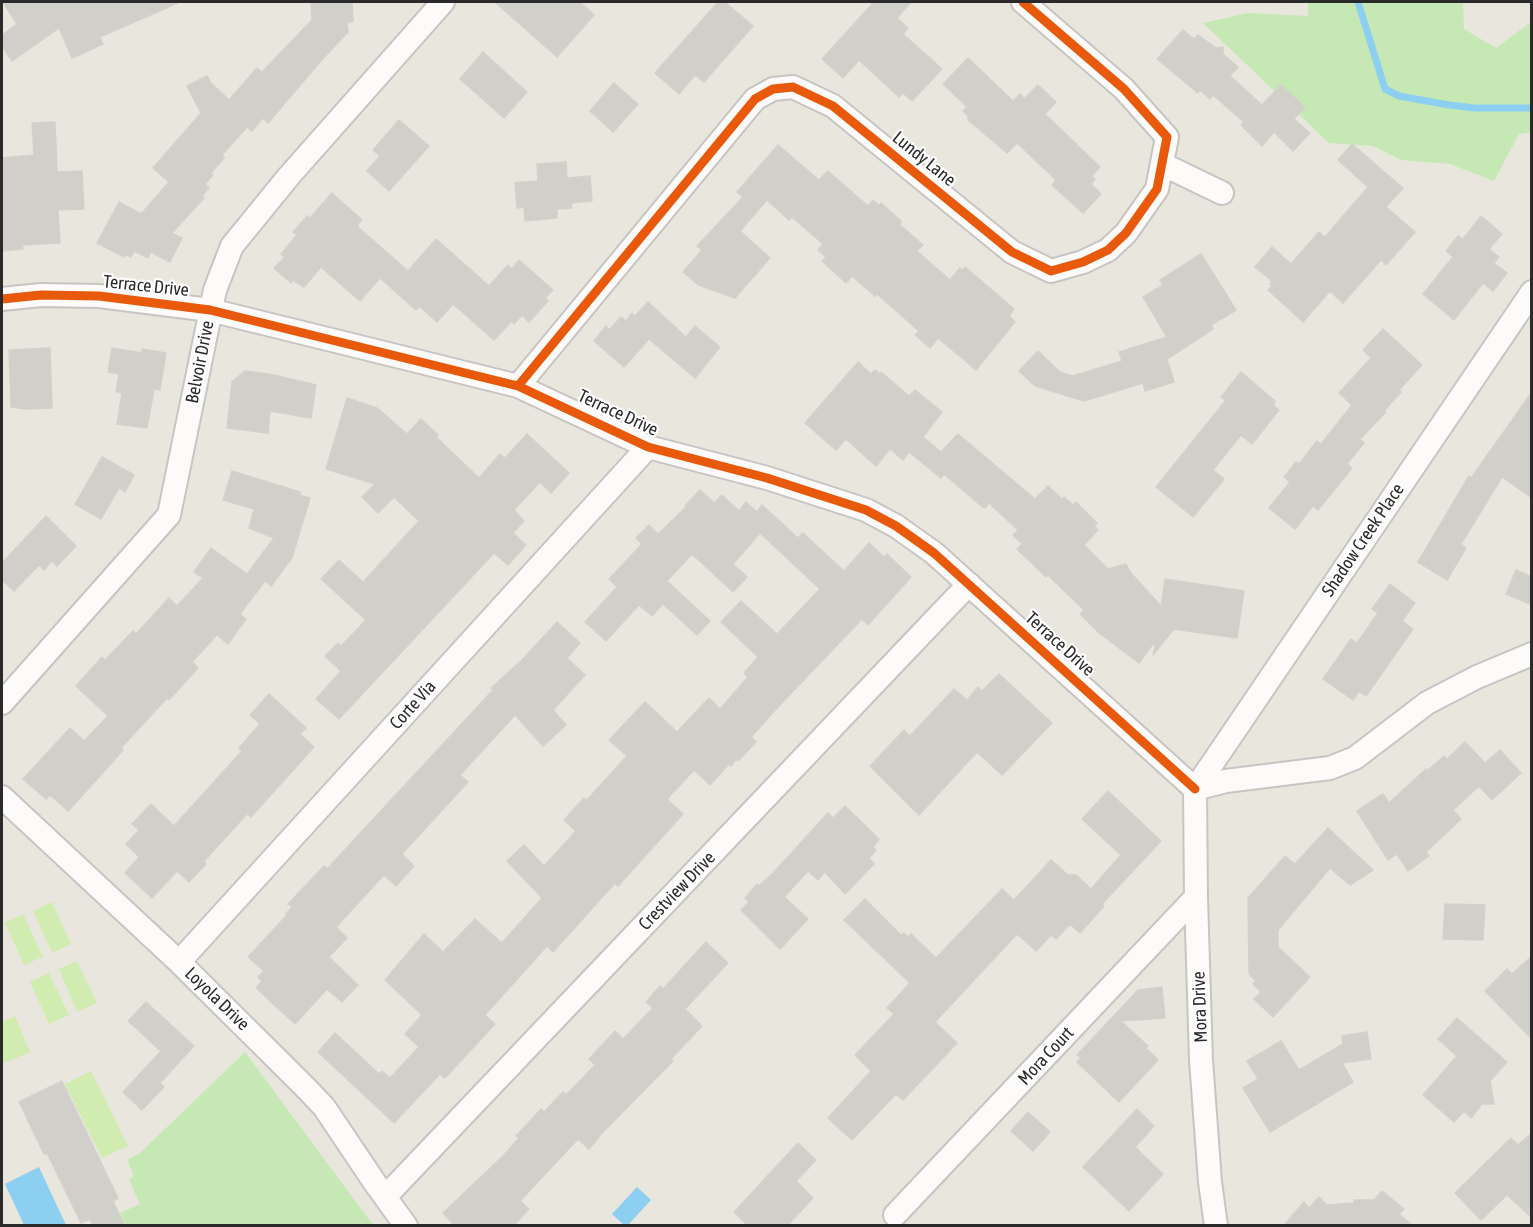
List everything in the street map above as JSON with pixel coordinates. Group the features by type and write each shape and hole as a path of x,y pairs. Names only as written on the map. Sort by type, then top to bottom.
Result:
{"street":[{"name":"Belvoir Drive","path":"2,704 169,515 210,310 232,246 290,176 443,2"},
{"name":"Lundy Lane","path":"518,386 755,99 773,89 793,87 833,106 1012,252 1051,271 1083,262 1108,250 1126,232 1157,189 1167,137 1124,89 1023,2"},
{"path":"1162,164 1222,193"},
{"name":"Shadow Creek Place","path":"1195,789 1532,291"},
{"name":"Terrace Drive","path":"2,299 99,296 210,310 518,386 648,447 767,478 866,510 921,543 1195,789"},
{"name":"Corte Via","path":"179,962 648,447"},
{"name":"Crestview Drive","path":"385,1197 969,584"},
{"path":"1195,789 1226,781 1330,768 1356,758 1427,703 1477,677 1532,654"},
{"name":"Mora Drive","path":"1195,789 1202,1078 1210,1182 1216,1226"},
{"name":"Loyola Drive","path":"2,797 179,962 324,1107 406,1226"},
{"name":"Mora Court","path":"895,1215 1196,897"}],"green space":[{"path":"1308,2 1463,2 1464,29 1496,48 1531,22 1531,132 1519,134 1494,181 1450,164 1401,160 1373,146 1329,143 1203,23 1248,13 1308,16"},
{"path":"52,902 71,944 52,953 33,911"},
{"path":"23,914 43,957 24,965 5,923"},
{"path":"77,961 97,1003 77,1012 59,969"},
{"path":"49,973 69,1015 49,1024 30,982"},
{"path":"15,1016 30,1052 2,1064 2,1022"},
{"path":"245,1052 373,1225 126,1225 120,1213 140,1204 129,1180 134,1176 127,1160 140,1153"},
{"path":"91,1071 128,1146 102,1158 65,1084"}],"water":[{"path":"39,1167 66,1225 24,1225 5,1184"},
{"path":"637,1187 651,1200 628,1225 624,1225 612,1214"}],"building":[{"path":"3,2 180,2 100,37 103,44 72,58 59,28 12,61 2,46 2,35 17,24"},
{"path":"311,2 352,2 353,22 347,22 348,32 268,123 263,118 252,131 247,127 222,155 224,158 205,184 209,188 202,196 204,198 172,233 182,238 170,262 151,252 148,258 134,251 131,257 126,254 124,257 97,243 119,202 141,214 169,182 153,168 201,113 187,86 207,76 229,100 257,68 262,72 312,20"},
{"path":"495,2 580,2 594,15 557,57"},
{"path":"718,2 725,2 753,26 704,82 695,75 679,94 655,73"},
{"path":"874,2 911,2 897,18 908,28 903,34 942,69 912,101 903,93 899,97 859,60 843,78 822,59"},
{"path":"1183,30 1194,39 1198,35 1216,48 1223,47 1223,54 1238,67 1230,76 1262,105 1281,85 1305,107 1294,119 1310,133 1293,151 1274,132 1262,146 1241,125 1244,122 1213,95 1210,99 1200,90 1198,93 1157,59"},
{"path":"483,52 527,92 504,118 460,79"},
{"path":"968,58 1013,101 1020,94 1024,99 1038,85 1056,102 1045,114 1100,167 1092,176 1095,179 1091,184 1101,194 1083,213 1052,185 1056,180 1017,143 1007,153 968,120 968,116 963,111 967,107 943,84"},
{"path":"614,83 638,104 613,132 590,111"},
{"path":"399,120 429,146 389,191 367,171 380,156 373,150"},
{"path":"55,122 57,172 82,171 84,209 58,210 60,243 22,245 23,249 2,251 2,158 34,155 32,123"},
{"path":"1352,144 1403,188 1386,207 1415,232 1386,265 1381,260 1343,303 1330,291 1303,322 1268,290 1272,286 1270,284 1272,281 1255,267 1272,247 1291,264 1319,232 1325,237 1368,187 1338,160"},
{"path":"778,145 819,180 828,171 868,206 873,200 879,205 881,203 902,222 899,224 923,245 917,251 950,280 960,268 963,270 965,267 1014,309 1009,316 1015,322 976,370 938,338 930,348 915,335 919,331 877,294 875,296 852,276 846,283 822,261 826,257 818,250 823,244 792,217 789,220 767,200 740,231 770,258 735,298 698,285 683,272 702,250 697,246 743,197 737,192"},
{"path":"566,162 567,178 590,176 592,201 571,203 572,208 557,209 557,218 525,221 524,207 517,208 515,183 538,181 537,164"},
{"path":"332,193 362,220 357,226 408,271 436,239 489,286 508,265 512,269 519,260 553,290 545,298 548,301 529,322 522,315 514,324 512,321 494,340 453,304 437,322 419,306 416,310 380,278 360,301 321,267 304,287 293,280 291,283 274,268 285,257 281,254 297,235 293,232 307,216 310,218"},
{"path":"1481,216 1502,234 1489,249 1499,257 1494,263 1507,273 1493,291 1483,283 1454,320 1423,294 1453,257 1446,251 1458,236 1463,239"},
{"path":"1201,254 1236,310 1211,325 1213,329 1167,359 1174,382 1145,391 1143,383 1084,401 1035,386 1019,371 1038,351 1060,372 1073,376 1122,361 1119,352 1167,337 1143,297 1163,285 1160,280"},
{"path":"648,302 686,337 695,326 720,347 695,378 649,339 624,367 594,341 606,326 609,330 621,317 626,321 632,313 635,316"},
{"path":"1383,329 1422,365 1399,390 1401,392 1384,411 1386,412 1360,439 1364,443 1347,464 1352,468 1318,510 1313,506 1295,529 1269,508 1290,482 1284,477 1296,462 1299,464 1317,441 1321,444 1352,405 1339,393 1371,358 1363,350"},
{"path":"50,348 52,408 11,407 9,350"},
{"path":"112,348 142,353 142,349 166,353 160,390 154,389 147,428 117,424 122,393 116,391 119,374 108,372"},
{"path":"858,362 871,374 875,370 880,374 881,372 909,396 915,390 942,412 923,437 941,452 958,434 1035,499 1048,486 1062,499 1064,497 1073,505 1076,502 1097,523 1094,526 1098,530 1084,545 1108,569 1126,564 1130,572 1161,606 1165,579 1244,591 1237,638 1174,629 1153,655 1155,646 1153,644 1139,663 1099,633 1080,614 1084,610 1017,549 1022,544 1013,535 1018,530 989,503 985,508 980,505 944,474 941,478 909,452 903,460 890,449 876,466 846,439 836,450 805,423"},
{"path":"245,371 316,385 311,418 270,411 268,433 227,428 232,382"},
{"path":"1241,372 1275,401 1274,406 1279,410 1252,444 1241,435 1213,470 1224,479 1193,517 1156,487 1226,400 1221,397"},
{"path":"1532,392 1532,498 1502,477 1461,544 1466,548 1447,580 1418,562 1469,476 1471,478"},
{"path":"347,398 377,408 407,434 421,419 438,435 436,437 479,478 500,454 505,458 527,434 569,473 551,493 540,482 514,510 524,521 513,533 526,545 508,565 494,553 339,719 316,699 341,671 325,656 338,643 341,646 366,620 321,579 339,560 363,582 419,521 394,497 378,513 362,497 375,484 326,469"},
{"path":"102,457 134,475 125,492 119,488 101,519 75,504"},
{"path":"232,471 300,492 300,495 310,498 292,558 271,586 265,581 240,614 246,619 228,644 217,635 192,662 198,668 121,748 123,750 68,811 50,795 46,799 23,779 70,728 84,741 108,716 76,686 102,657 105,660 133,631 136,634 169,598 177,606 203,578 194,572 211,548 247,574 274,538 249,528 254,509 223,500"},
{"path":"700,490 714,503 722,495 739,511 746,502 757,512 762,505 798,538 803,533 844,571 869,543 884,557 887,554 911,577 868,625 862,619 779,706 751,737 756,742 738,761 736,759 731,766 729,764 710,785 694,770 667,799 683,814 618,886 615,883 553,952 547,946 485,1015 495,1024 445,1078 440,1074 394,1123 318,1052 335,1033 379,1074 382,1071 390,1078 419,1047 405,1034 422,1015 385,980 424,934 443,952 475,919 502,943 542,898 507,861 524,845 544,866 576,831 564,820 584,798 586,801 627,756 609,740 645,702 677,732 709,698 720,709 748,677 744,673 758,657 721,622 741,601 777,634 820,589 760,533 733,564 747,577 733,592 692,554 667,581 710,621 697,635 663,604 652,616 639,605 606,641 585,622 617,587 609,579 642,544 636,538 649,525 658,534"},
{"path":"46,516 76,546 57,566 52,561 44,570 39,565 14,591 2,580 2,563"},
{"path":"1516,570 1532,577 1532,605 1506,594"},
{"path":"1390,584 1415,603 1402,621 1413,629 1366,696 1359,691 1353,700 1323,679 1351,639 1357,643 1378,613 1372,609"},
{"path":"557,622 580,643 567,658 585,675 553,710 566,725 543,746 515,715 460,775 468,782 402,854 414,866 396,886 384,875 336,927 347,938 329,957 358,985 342,1002 327,989 295,1024 256,988 262,981 258,977 264,971 248,957 287,915 292,907 288,904 324,866 327,869 493,690 491,688 522,660"},
{"path":"999,674 1052,723 1002,775 977,752 919,815 870,766 904,730 910,736 954,689 967,700 978,687 982,691"},
{"path":"269,694 306,728 300,734 314,747 251,817 247,814 204,861 206,864 189,882 177,871 152,898 125,873 139,857 126,844 139,830 132,824 151,804 174,826 242,751 239,748 260,724 250,715"},
{"path":"1465,742 1485,763 1500,750 1521,773 1492,800 1479,786 1453,810 1461,819 1426,852 1429,856 1408,871 1397,854 1388,860 1357,811 1383,794 1389,803 1426,769 1427,771 1444,756 1447,759"},
{"path":"1108,791 1161,841 1102,904 1104,906 1080,933 1070,924 1056,939 1051,935 1036,951 1017,934 935,1022 957,1043 903,1100 896,1094 852,1140 828,1118 871,1071 855,1055 894,1014 887,1008 910,983 844,920 865,899 901,935 904,933 908,937 911,934 936,958 1002,889 1014,900 1051,860 1068,875 1076,875 1091,889 1121,855 1082,819"},
{"path":"845,806 879,839 873,847 876,850 869,858 874,864 845,894 825,872 818,880 808,871 784,897 808,919 780,949 741,910 749,902 745,898 757,884 759,886 774,872 828,813 833,818"},
{"path":"1328,828 1373,870 1350,885 1330,868 1278,930 1278,947 1310,977 1273,1017 1254,999 1261,992 1253,984 1256,981 1249,974 1248,898 1285,856 1295,864"},
{"path":"1445,904 1485,905 1483,940 1443,939"},
{"path":"706,942 728,963 685,1009 702,1026 671,1059 673,1061 589,1149 578,1139 520,1201 529,1209 513,1226 455,1226 443,1213 504,1155 519,1138 516,1136 541,1109 544,1112 563,1092 566,1095 595,1065 589,1059 615,1031 623,1039 653,1008 646,1002 660,986 663,989"},
{"path":"1532,956 1532,1039 1485,991 1507,969 1512,974"},
{"path":"1162,987 1165,1018 1121,1021 1148,1046 1146,1048 1158,1060 1119,1102 1077,1062 1081,1058 1077,1055 1138,990"},
{"path":"146,1002 194,1046 160,1083 164,1087 142,1110 123,1092 161,1051 128,1021"},
{"path":"1457,1018 1507,1062 1490,1081 1494,1104 1482,1104 1471,1118 1464,1111 1454,1122 1423,1095 1457,1056 1438,1039"},
{"path":"1367,1032 1371,1059 1342,1063 1353,1082 1270,1132 1243,1088 1258,1079 1247,1061 1281,1041 1299,1070 1343,1044 1342,1036"},
{"path":"62,1081 118,1198 113,1201 125,1226 93,1226 90,1219 81,1223 19,1102"},
{"path":"1137,1109 1154,1126 1135,1147 1163,1174 1129,1211 1083,1167"},
{"path":"1028,1112 1050,1132 1033,1151 1011,1131"},
{"path":"1532,1133 1532,1218 1507,1195 1481,1220 1455,1193 1511,1138 1518,1145"},
{"path":"798,1143 816,1160 796,1181 813,1198 787,1226 748,1226 734,1212"},
{"path":"1382,1191 1404,1209 1399,1214 1413,1226 1283,1226 1304,1202 1309,1208 1319,1197 1327,1205 1354,1203 1354,1200 1374,1200"}],"waterway":[{"path":"1358,2 1385,89 1399,96 1449,105 1475,108 1532,108"}],"cycle path":[{"path":"518,386 755,99 773,89 793,87 833,106 1012,252 1051,271 1083,262 1108,250 1126,233 1157,189 1167,137 1124,89 1023,2"},
{"path":"2,299 41,295 99,296 210,310 518,386 648,447 767,478 866,510 896,526 934,553 1195,789"}]}
